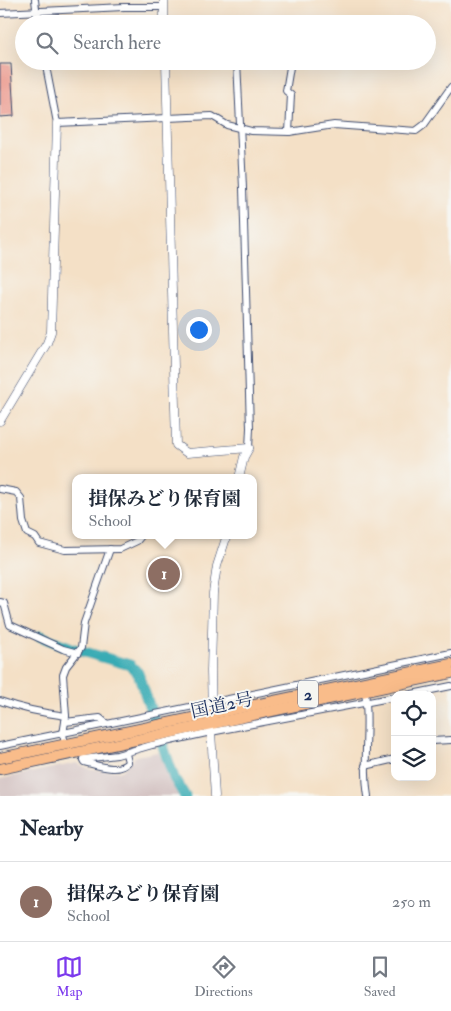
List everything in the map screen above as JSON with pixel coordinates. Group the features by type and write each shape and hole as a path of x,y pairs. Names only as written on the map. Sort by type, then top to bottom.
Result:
{"highway":[{"name":"国道2号","path":"212,723 451,664"},
{"name":"国道2号","path":"0,769 80,756 151,736 451,673"},
{"name":"国道2号","path":"0,758 64,739 151,736"}],"street":[{"path":"35,0 36,15"},
{"path":"0,13 164,4"},
{"path":"0,421 52,332 57,123 47,70"},
{"path":"166,70 176,445 187,453 249,448"},
{"path":"237,70 246,258 250,428 249,448 240,474"},
{"path":"289,132 290,95 286,91 290,70"},
{"path":"57,123 212,116 227,125 251,131 289,132 334,125 416,131 424,125 451,87"},
{"path":"0,489 16,492 21,498 23,521 27,533 39,543 65,550 120,550 139,539"},
{"path":"216,796 212,723 213,593 217,566 226,539"},
{"path":"64,739 63,675 66,667 81,648 84,623 110,549"},
{"path":"0,602 4,603 10,625 48,643 78,653"},
{"path":"0,746 64,739 148,716 451,653"},
{"path":"427,691 451,686"},
{"path":"365,692 365,766 368,796"},
{"path":"151,736 212,723 366,703 391,698"},
{"path":"0,701 65,719 100,718 106,723"},
{"path":"436,741 451,740"},
{"path":"80,756 84,762 113,768 121,767 128,762 126,754"},
{"path":"365,766 391,760"}],"shaded area":[{"path":"158,752 181,796 0,796 0,779 77,763 91,770 122,771 136,756"}],"building":[{"path":"0,64 11,64 14,116 0,117"}],"waterway":[{"path":"40,636 74,649 130,665 138,673 174,778 185,796"}],"place":[{"name":"揖保みどり保育園","path":"164,574"}]}
